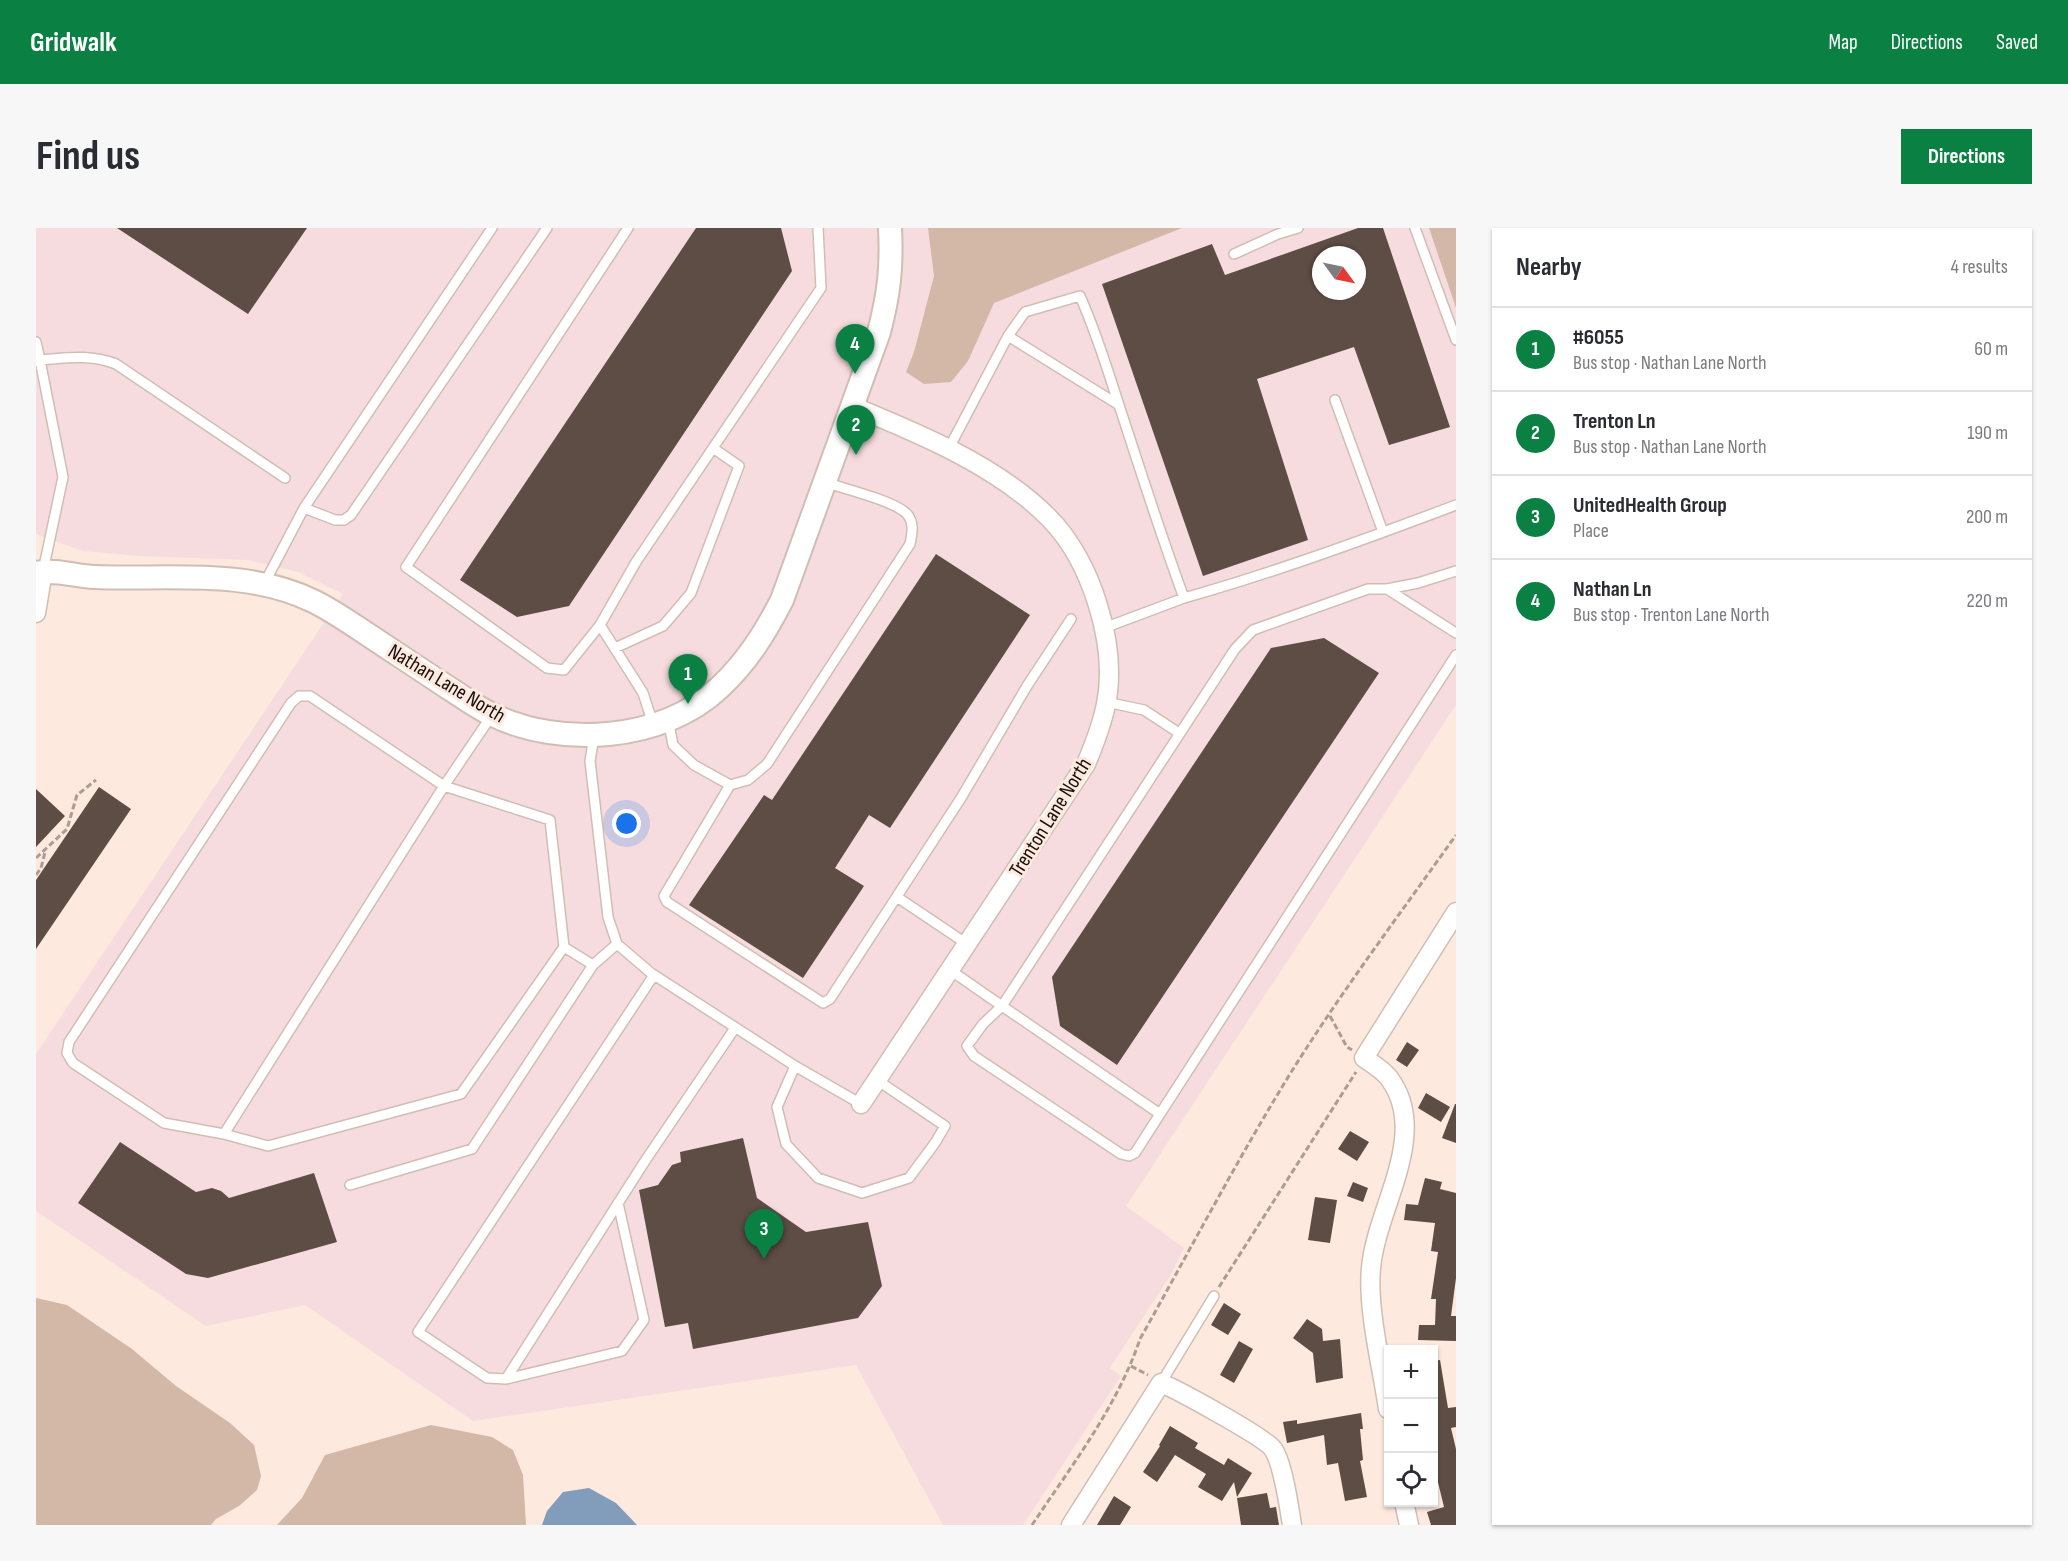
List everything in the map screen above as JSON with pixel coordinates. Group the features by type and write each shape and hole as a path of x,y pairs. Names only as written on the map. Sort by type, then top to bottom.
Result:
{"street":[{"path":"852,406 879,332 888,297 892,261 890,228"},
{"name":"Trenton Lane North","path":"852,406 979,465 1050,518 1072,548 1089,579 1104,628 1108,657 1106,702 1098,734 1086,764 861,1104"},
{"name":"Nathan Lane North","path":"38,569 78,576 213,579 264,584 314,601 492,715 542,732 594,736 617,734 661,722 690,708 718,690 744,662 765,634 782,600 852,406"},
{"path":"36,613 38,569"},
{"path":"1387,1399 1370,1289 1371,1266 1405,1143 1405,1115 1389,1078 1364,1058 1456,912"},
{"path":"1071,1525 1161,1383 1239,1426 1273,1448 1283,1476 1292,1525"},
{"path":"1405,1507 1409,1525"}],"lane":[{"path":"264,584 304,508 492,228"},
{"path":"304,508 335,520 344,520 351,514 547,228"},
{"path":"628,228 406,567 548,668 564,670 600,624 636,562 821,288 818,228"},
{"path":"1234,254 1278,234 1298,228"},
{"path":"1415,228 1456,340"},
{"path":"948,450 1008,336 1025,312 1080,296 1094,326 1167,553 1184,598"},
{"path":"1008,336 1119,405"},
{"path":"36,342 63,477 38,569"},
{"path":"38,360 80,357 99,358 116,364 285,478"},
{"path":"1335,400 1383,532"},
{"path":"615,648 663,626 691,593 739,466 713,448"},
{"path":"825,482 891,505 907,514 913,528 909,544 767,764 748,780 730,785 664,896 666,902 823,1003 830,999 961,798 1027,686 1071,619"},
{"path":"1104,628 1184,598 1226,586 1456,505"},
{"path":"1456,571 1418,583 1368,590 1253,630 1235,650 1179,733 1002,1006 983,1024 967,1046 974,1056 1121,1154 1129,1156 1135,1153 1456,655"},
{"path":"1387,589 1456,633"},
{"path":"600,624 673,745 694,765 730,785"},
{"path":"298,696 310,696 444,786 550,819 564,947 461,1095 268,1146 224,1134 164,1123 73,1063 67,1053 69,1042 291,703 298,696"},
{"path":"1106,702 1144,710 1179,733"},
{"path":"224,1134 444,786 492,715"},
{"path":"594,736 590,761 608,917 617,944 654,975 795,1066 861,1104"},
{"path":"897,897 967,944"},
{"path":"351,1185 472,1149 593,965 617,944"},
{"path":"564,947 593,965"},
{"path":"950,970 1160,1114"},
{"path":"618,1203 644,1320 622,1351 506,1379 487,1378 418,1332 654,975"},
{"path":"506,1379 618,1203 735,1028"},
{"path":"795,1066 777,1107 786,1144 818,1178 862,1193 909,1178 945,1126 877,1080"},
{"path":"1161,1383 1214,1296"}],"path":[{"path":"36,858 67,830 76,795 96,780"},
{"path":"1032,1525 1106,1414 1131,1366 1140,1339 1291,1073 1456,836"},
{"path":"36,875 46,849"},
{"path":"1214,1296 1364,1058 1347,1047 1330,1016"}],"shaded area":[{"path":"36,228 1429,228 1456,308 1456,705 1126,1206 1184,1248 1170,1276 1110,1368 1121,1376 1023,1525 943,1525 856,1365 473,1421 305,1305 206,1326 36,1211 36,1054 343,594 298,572 248,560 140,556 83,551 36,534"},
{"path":"928,228 1182,228 994,303 968,361 951,382 924,384 906,372 914,352 934,276"},
{"path":"1429,228 1456,228 1456,308"},
{"path":"36,1298 67,1305 132,1349 176,1386 230,1423 254,1445 261,1476 257,1490 239,1506 216,1519 211,1525 36,1525"},
{"path":"431,1425 492,1437 513,1450 523,1475 526,1525 277,1525 302,1498 325,1455"}],"water":[{"path":"589,1488 616,1503 637,1525 542,1525 547,1511 563,1492"}],"building":[{"path":"117,228 307,228 248,314"},
{"path":"696,228 781,228 792,271 569,606 517,617 460,580"},
{"path":"1358,228 1383,228 1450,427 1389,445 1354,347 1257,379 1308,540 1203,576 1102,284 1212,244 1225,275"},
{"path":"936,554 1030,615 890,828 869,815 835,868 864,886 803,978 689,905 764,795 772,800"},
{"path":"1324,638 1379,673 1117,1065 1060,1026 1052,977 1271,648"},
{"path":"99,787 131,809 36,949 36,880"},
{"path":"36,789 65,816 36,847"},
{"path":"1407,1042 1419,1050 1407,1067 1396,1060"},
{"path":"1426,1093 1450,1107 1441,1122 1418,1108"},
{"path":"1456,1104 1456,1143 1442,1138"},
{"path":"1350,1131 1369,1142 1357,1161 1338,1149"},
{"path":"743,1138 757,1198 806,1232 868,1222 882,1286 858,1318 693,1349 688,1323 665,1327 639,1190 658,1185 672,1165 681,1162 680,1152"},
{"path":"120,1142 196,1192 212,1188 221,1191 229,1198 314,1173 337,1242 208,1278 186,1274 78,1203"},
{"path":"1425,1178 1442,1182 1440,1189 1456,1193 1456,1278 1451,1316 1456,1316 1456,1341 1418,1340 1419,1325 1435,1325 1436,1299 1431,1299 1438,1252 1431,1251 1435,1223 1404,1220 1406,1204 1418,1205"},
{"path":"1353,1182 1368,1188 1363,1202 1347,1196"},
{"path":"1315,1197 1337,1200 1330,1243 1308,1240"},
{"path":"1224,1303 1241,1314 1228,1335 1211,1325"},
{"path":"1307,1319 1322,1329 1323,1341 1340,1339 1343,1378 1316,1383 1313,1353 1293,1338"},
{"path":"1239,1341 1253,1349 1234,1383 1220,1375"},
{"path":"1438,1360 1440,1360 1448,1408 1456,1407 1456,1427 1451,1428 1456,1449 1456,1525 1431,1525 1427,1512 1444,1507 1438,1482"},
{"path":"1361,1413 1363,1460 1360,1461 1367,1497 1345,1501 1338,1463 1327,1465 1324,1435 1287,1443 1283,1422 1297,1420 1297,1424"},
{"path":"1170,1426 1198,1443 1195,1448 1224,1465 1228,1458 1252,1473 1237,1497 1234,1482 1222,1501 1198,1487 1206,1474 1175,1455 1157,1482 1143,1472"},
{"path":"1267,1493 1270,1508 1276,1507 1279,1525 1241,1525 1237,1498"},
{"path":"1114,1496 1131,1507 1120,1525 1097,1525"}],"place":[{"name":"Nathan Ln","path":"855,374"},
{"name":"Trenton Ln","path":"856,455"},
{"name":"#6055","path":"688,704"},
{"name":"UnitedHealth Group","path":"764,1259"}]}
